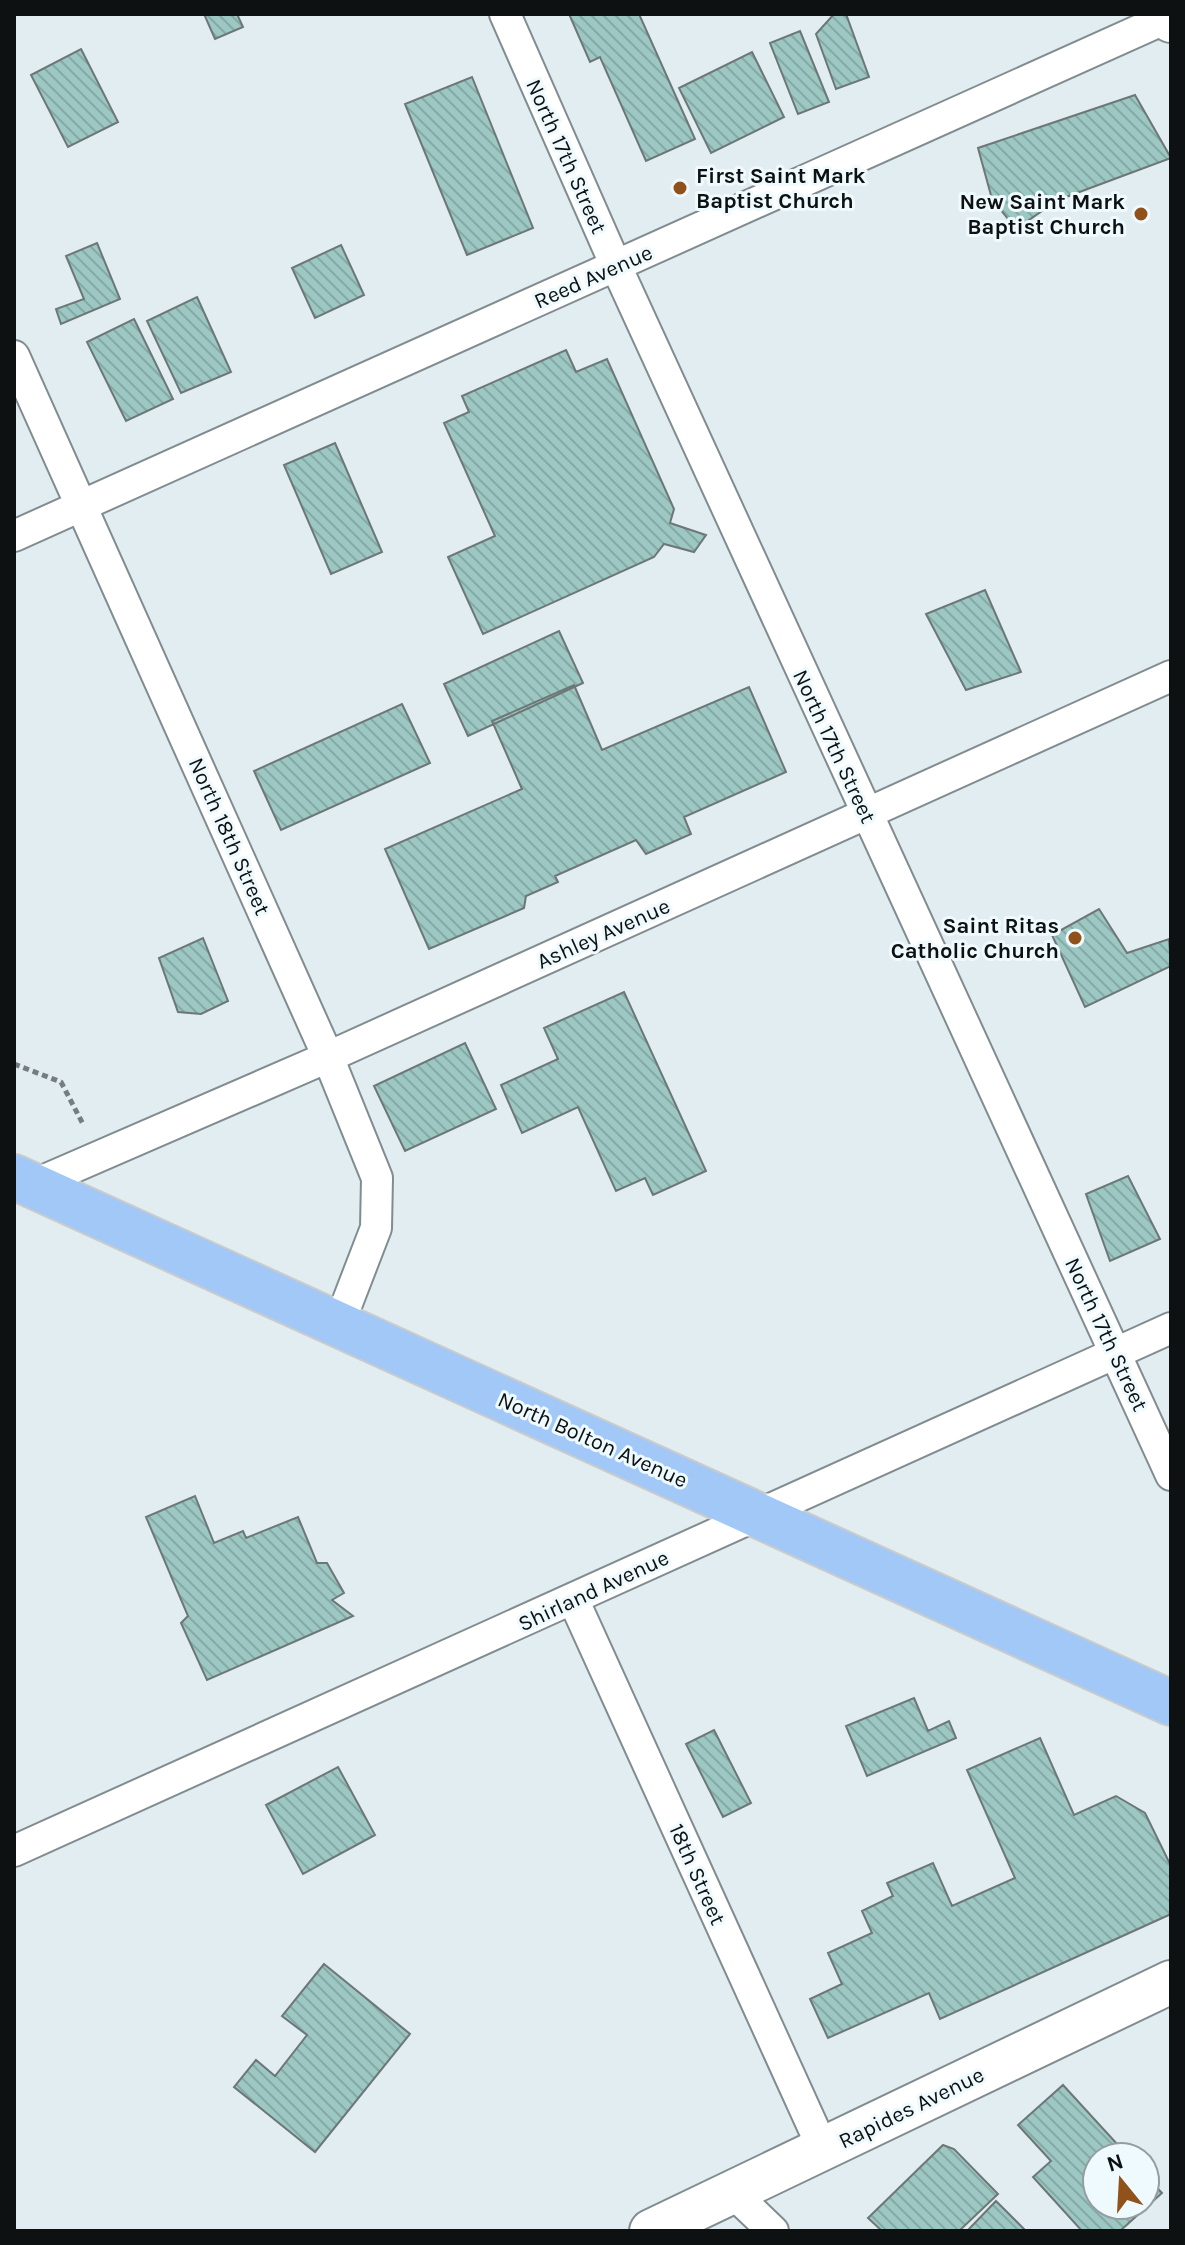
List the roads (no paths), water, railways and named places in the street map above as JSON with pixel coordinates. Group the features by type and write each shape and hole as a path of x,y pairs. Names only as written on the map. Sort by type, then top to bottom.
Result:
{"main road":[{"name":"North Bolton Avenue","path":"23,1181 1171,1703"},
{"name":"Rapides Avenue","path":"651,2231 1171,1982"}],"street":[{"name":"North 17th Street","path":"505,14 616,266 1171,1475"},
{"name":"Reed Avenue","path":"14,536 1170,17"},
{"name":"North 18th Street","path":"14,356 328,1057 377,1178 379,1203 376,1228 339,1324"},
{"name":"Ashley Avenue","path":"23,1181 100,1156 328,1057 1171,676"},
{"name":"Shirland Avenue","path":"14,1851 1171,1328"},
{"name":"18th Street","path":"573,1599 823,2149"},
{"path":"732,2192 773,2231"}],"place":[{"name":"First Saint Mark Baptist Church","path":"680,188"},
{"name":"New Saint Mark Baptist Church","path":"1141,214"},
{"name":"Saint Ritas Catholic Church","path":"1075,938"}]}
